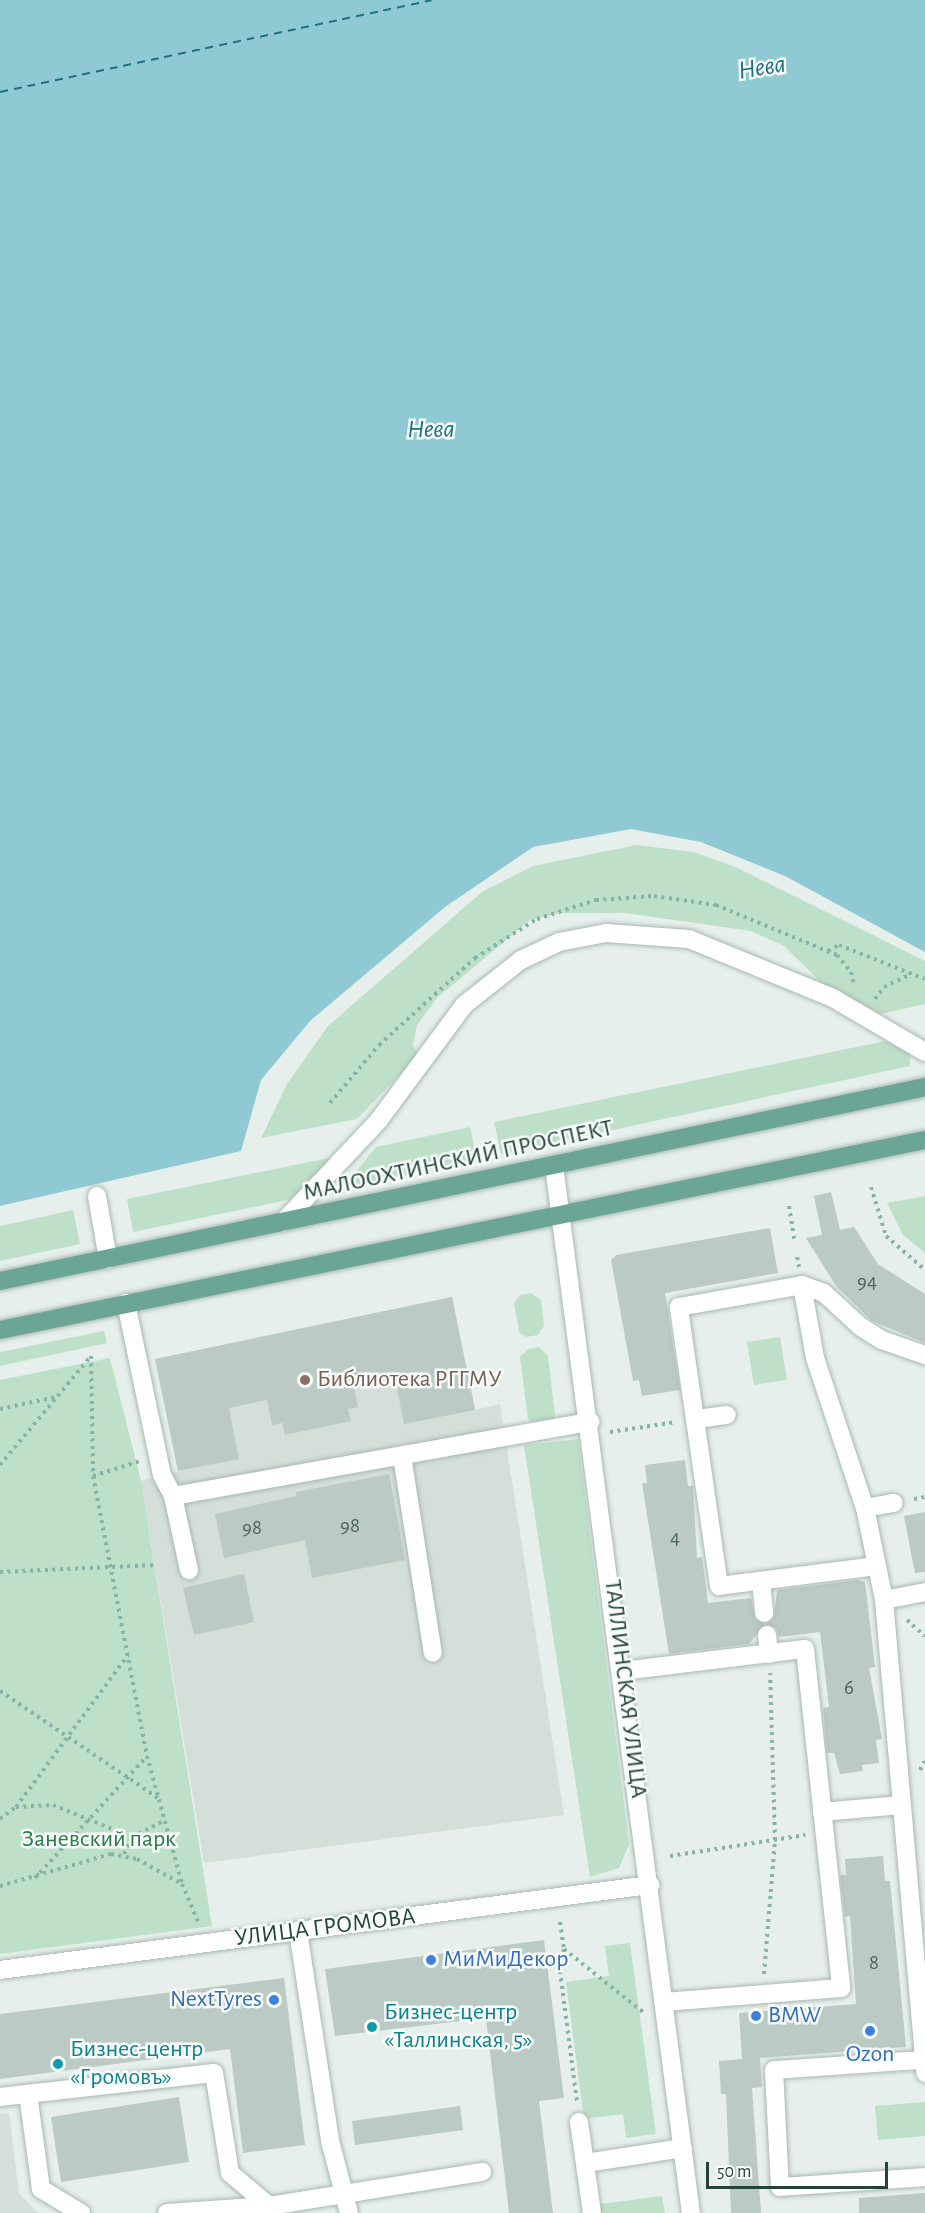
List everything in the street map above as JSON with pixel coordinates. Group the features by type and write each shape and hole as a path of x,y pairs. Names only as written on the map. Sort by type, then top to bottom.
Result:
{"main road":[{"name":"МАЛООХТИНСКИЙ ПРОСПЕКТ","path":"0,1281 925,1087"},
{"path":"0,1330 564,1217 925,1140"}],"street":[{"path":"283,1222 379,1120 464,1005 521,960 558,942 606,933 689,939 772,970 858,1012 925,1052"},
{"name":"ТАЛЛИНСКАЯ УЛИЦА","path":"554,1166 564,1217 691,2213"},
{"path":"97,1196 108,1258"},
{"path":"878,1566 719,1586 698,1419 679,1307 802,1285 824,1293 861,1328 882,1340 925,1355"},
{"path":"802,1285 815,1358 865,1508 884,1600 923,2066 774,2070 780,2187 925,2177"},
{"path":"126,1303 158,1455 173,1496 189,1570"},
{"path":"698,1419 727,1415"},
{"path":"173,1496 402,1456 591,1428"},
{"path":"402,1456 433,1653"},
{"path":"865,1508 894,1503"},
{"path":"761,1582 764,1613"},
{"path":"884,1600 925,1592"},
{"path":"767,1635 769,1654"},
{"path":"622,1671 805,1649 841,1988 664,2002"},
{"path":"822,1812 901,1805"},
{"name":"УЛИЦА ГРОМОВА","path":"0,1970 650,1885"},
{"path":"298,1931 332,2087 344,2193 349,2213"},
{"path":"0,2097 214,2073 230,2174 269,2206"},
{"path":"28,2094 41,2189 81,2213"},
{"path":"579,2122 592,2213"},
{"path":"586,2163 683,2148"},
{"path":"167,2213 269,2206 482,2172"}],"path":[{"path":"828,951 839,945 925,980"},
{"path":"858,1012 884,987 910,974"},
{"path":"871,1187 886,1236 925,1270"},
{"path":"789,1206 794,1239"},
{"path":"0,1465 91,1356 93,1476 147,1756 182,1884 193,1910"},
{"path":"0,1409 57,1397"},
{"path":"591,1428 698,1419"},
{"path":"93,1476 158,1455"},
{"path":"0,1572 155,1565"},
{"path":"763,1994 775,1840 769,1654"},
{"path":"0,1820 16,1807 128,1655"},
{"path":"0,1691 158,1798"},
{"path":"34,1879 147,1756"},
{"path":"16,1807 53,1805 132,1837"},
{"path":"124,1854 132,1837 165,1820"},
{"path":"670,1856 824,1832"},
{"path":"0,1886 34,1879 111,1854 124,1854 182,1884"},
{"path":"560,1922 564,1948 560,1971 579,2122"},
{"path":"564,1948 646,2015"}],"shaded area":[{"path":"452,1297 475,1410 500,1404 564,1815 204,1863 141,1481 178,1471 155,1359"},
{"path":"9,2113 19,2193 38,2213 0,2213 0,2114"}],"green space":[{"path":"636,845 694,852 738,868 925,961 925,1004 881,1014 824,985 784,946 751,931 625,913 561,913 530,920 437,998 417,1025 413,1045 418,1056 357,1119 261,1138 287,1084 328,1026 482,892 533,866"},
{"path":"885,1041 910,1054 910,1066 501,1154 494,1122"},
{"path":"470,1127 477,1159 356,1186 348,1181 376,1147"},
{"path":"334,1157 292,1199 133,1232 127,1199"},
{"path":"925,1196 925,1253 903,1235 887,1203"},
{"path":"73,1210 80,1244 0,1261 0,1226"},
{"path":"531,1293 541,1300 544,1326 538,1335 526,1337 519,1332 514,1303 520,1295"},
{"path":"104,1331 107,1343 0,1366 0,1352"},
{"path":"780,1337 787,1380 754,1385 747,1342"},
{"path":"539,1347 548,1356 555,1416 550,1423 536,1424 528,1419 520,1357 528,1349"},
{"name":"Заневский парк","path":"110,1358 141,1481 212,1926 0,1954 0,1380"},
{"path":"578,1439 629,1844 619,1868 590,1877 524,1445"},
{"path":"630,1943 656,2134 626,2138 623,2114 584,2119 566,1982 609,1976 605,1946"},
{"path":"925,2102 925,2136 878,2140 875,2106"},
{"path":"662,2196 665,2213 601,2213 600,2204"}],"water":[{"name":"Нева","path":"0,0 925,0 925,952 785,876 701,842 631,829 533,847 445,907 310,1021 261,1080 241,1151 0,1206"}],"building":[{"path":"831,1192 840,1230 854,1227 878,1264 925,1294 925,1343 872,1321 836,1286 806,1238 822,1235 814,1196"},
{"path":"770,1228 778,1273 665,1293 680,1390 642,1396 639,1380 633,1381 611,1260 616,1255"},
{"path":"452,1297 475,1410 404,1424 394,1373 353,1382 358,1407 348,1409 351,1421 285,1435 282,1423 272,1425 267,1400 229,1408 239,1459 178,1471 155,1359"},
{"path":"685,1460 688,1486 693,1486 697,1558 702,1557 708,1603 751,1598 755,1619 765,1624 749,1644 669,1654 642,1483 647,1483 645,1465"},
{"path":"389,1474 405,1560 312,1578 305,1540 224,1558 215,1514 296,1496 296,1492"},
{"path":"925,1512 925,1572 915,1573 904,1516"},
{"path":"244,1574 254,1622 194,1635 183,1588"},
{"path":"858,1580 865,1582 875,1667 869,1668 882,1739 876,1740 879,1763 862,1765 863,1771 840,1774 834,1753 827,1753 823,1708 829,1707 820,1632 779,1637 776,1628 766,1624 774,1617 777,1590"},
{"path":"883,1856 885,1881 890,1881 906,2047 760,2058 762,2087 752,2088 761,2213 731,2213 726,2094 721,2094 719,2061 742,2059 739,2013 856,2004 850,1916 845,1917 840,1875 846,1875 845,1859"},
{"name":"Бизнес-центр «Таллинская, 5»","path":"544,1940 564,2098 539,2101 553,2213 509,2213 486,2018 335,2036 325,1969"},
{"name":"Бизнес-центр «Громовъ»","path":"284,1978 305,2145 243,2153 230,2049 0,2079 0,2014"},
{"path":"179,2097 189,2162 61,2182 51,2117"},
{"path":"460,2106 463,2130 355,2145 352,2121"},
{"path":"925,2193 925,2213 859,2213 859,2198"}],"ferry route":[{"path":"0,92 431,0"}],"place":[{"name":"Библиотека РГГМУ","path":"305,1380"},
{"name":"МиМиДекор","path":"431,1960"},
{"name":"NextTyres","path":"274,2000"},
{"name":"BMW","path":"756,2016"},
{"name":"Бизнес-центр «Таллинская, 5»","path":"372,2027"},
{"name":"Ozon","path":"870,2031"},
{"name":"Бизнес-центр «Громовъ»","path":"58,2064"}]}
